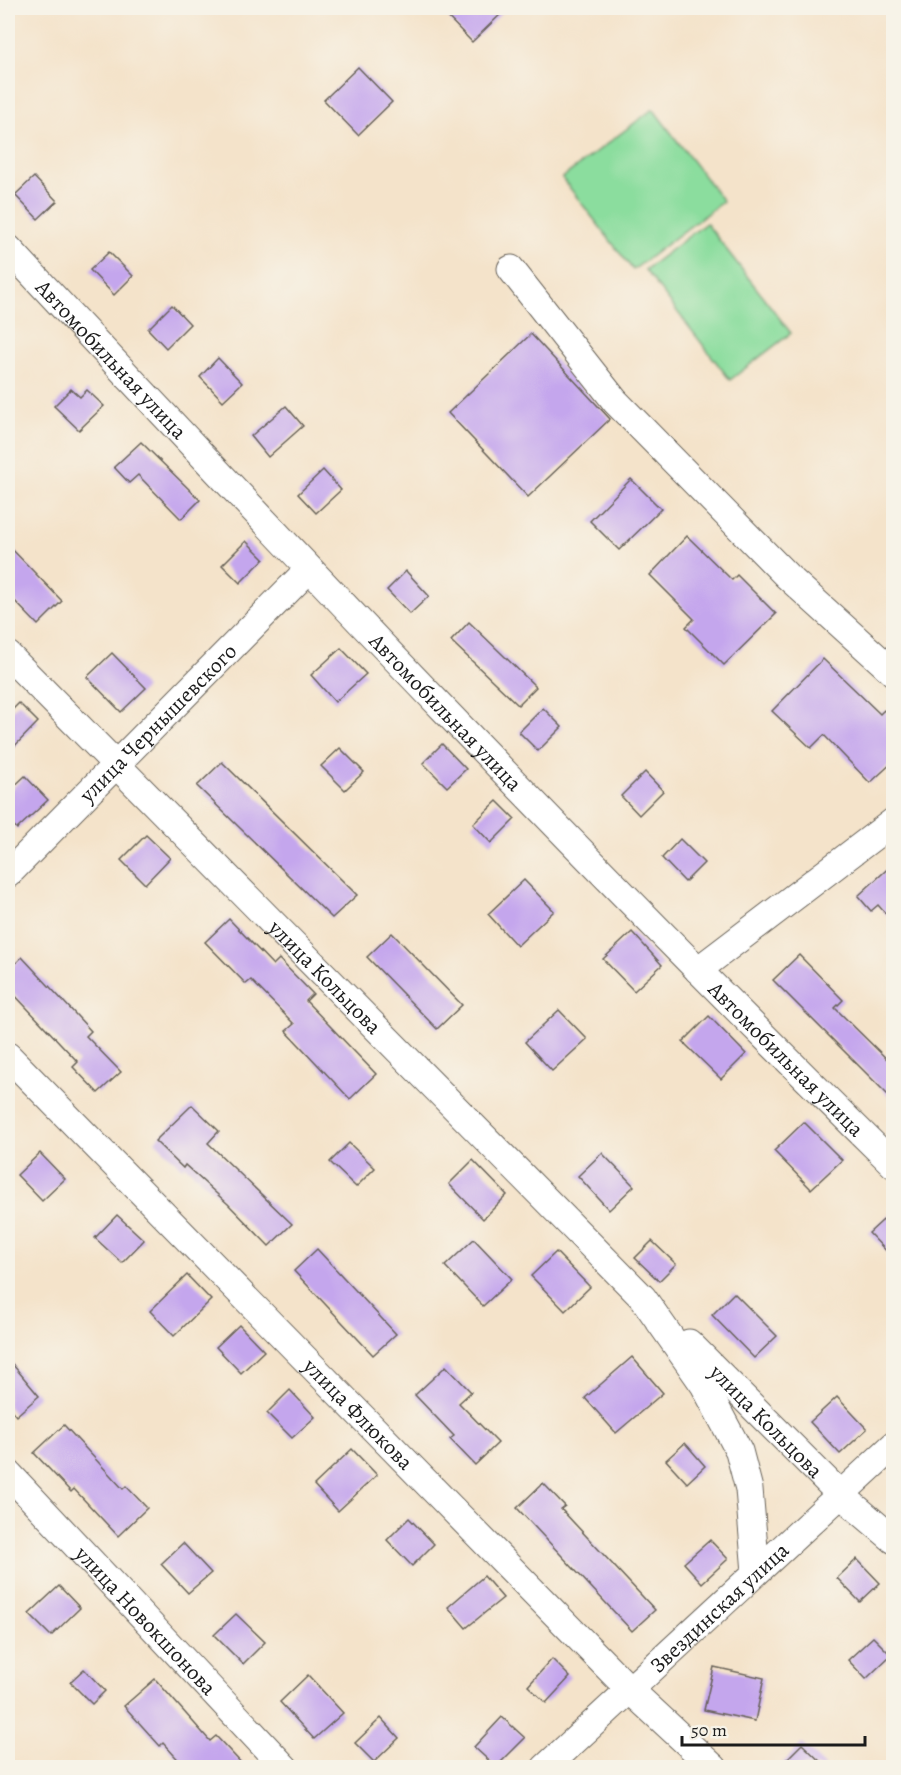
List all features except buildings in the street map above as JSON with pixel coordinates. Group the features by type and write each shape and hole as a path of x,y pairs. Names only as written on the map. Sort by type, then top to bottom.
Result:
{"street":[{"name":"Автомобильная улица","path":"8,248 308,570 698,970 894,1165"},
{"path":"511,269 615,401 788,576 894,674"},
{"name":"улица Чернышевского","path":"8,874 308,570"},
{"name":"улица Кольцова","path":"8,656 114,766 511,1161 643,1298 840,1494 894,1540"},
{"path":"698,970 894,821"},
{"name":"улица Флюкова","path":"8,1056 630,1690 714,1767"},
{"name":"улица Кольцова","path":"643,1298 704,1385 739,1451 749,1489 756,1572"},
{"name":"Звездинская улица","path":"544,1767 894,1445"},
{"name":"улица Новокшонова","path":"8,1473 285,1767"}],"green space":[{"path":"653,109 723,201 633,270 562,178"},
{"path":"706,223 791,333 730,380 645,270"}]}
